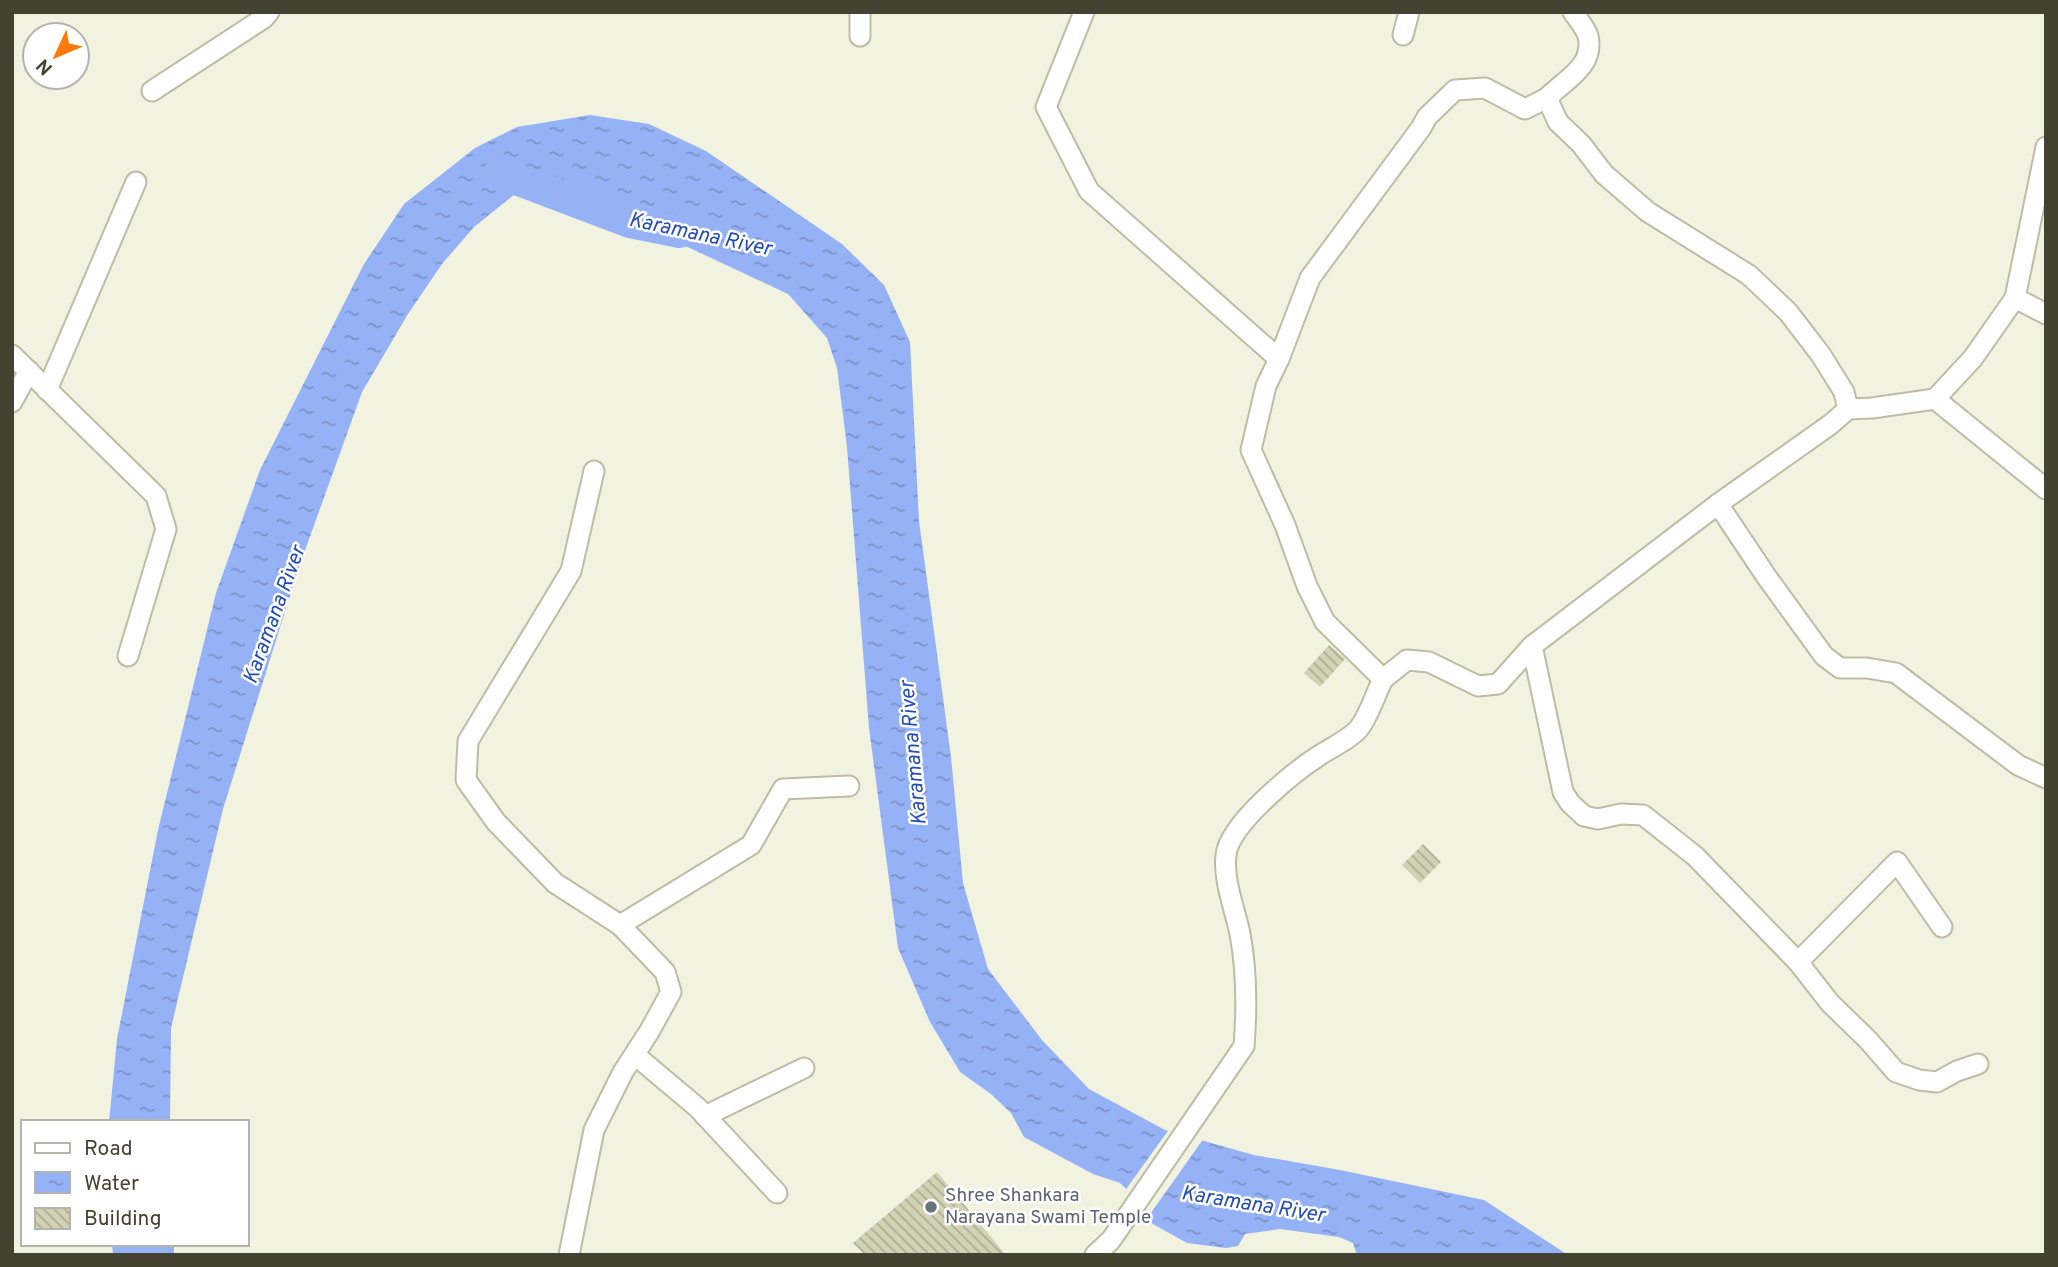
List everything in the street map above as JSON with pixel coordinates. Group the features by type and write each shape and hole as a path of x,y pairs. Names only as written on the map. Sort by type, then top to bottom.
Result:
{"street":[{"path":"152,91 264,18 269,12"},
{"path":"860,12 860,36"},
{"path":"1084,12 1046,107 1089,191 1279,359"},
{"path":"1403,35 1409,12"},
{"path":"1383,679 1325,622 1307,586 1285,525 1251,450 1266,386 1310,278 1427,117 1455,90 1485,88 1525,109 1547,98 1584,65 1588,36 1573,12"},
{"path":"1547,98 1558,122 1581,144 1604,174 1648,212 1749,275 1788,312 1833,374 1844,393 1848,409"},
{"path":"1095,1255 1111,1240 1244,1046 1247,1010 1245,974 1239,930 1230,899 1226,853 1237,831 1256,808 1303,766 1359,729 1383,679 1406,660 1429,662 1478,686 1498,684 1532,646 1848,409 1935,399 1973,358 2015,298 2046,147"},
{"path":"47,390 136,182"},
{"path":"2015,298 2046,314"},
{"path":"12,355 156,496 166,529 128,656"},
{"path":"12,402 29,371"},
{"path":"1935,399 2046,489"},
{"path":"569,1255 594,1129 623,1072 671,992 665,972 620,925 555,883 496,821 466,780 468,741 571,571 594,471"},
{"path":"1718,504 1824,656 1840,668 1867,668 1896,673 2018,765 2046,778"},
{"path":"1532,646 1563,792 1570,803 1584,816 1598,819 1621,814 1643,815 1695,856 1798,962 1830,1003 1896,1072 1919,1080 1937,1082 1978,1064"},
{"path":"620,925 751,845 783,789 849,786"},
{"path":"1798,962 1897,862 1942,927"},
{"path":"635,1055 705,1116 777,1193"},
{"path":"705,1116 804,1068"}],"water":[{"path":"590,115 649,124 706,151 842,244 884,285 910,342 919,521 951,757 963,883 988,969 1042,1040 1089,1089 1165,1130 1254,1155 1484,1200 1568,1255 1357,1255 1353,1243 1339,1237 1280,1229 1245,1234 1238,1246 1226,1248 1187,1243 1151,1223 1142,1204 1120,1183 1093,1174 1024,1137 1011,1113 991,1094 960,1072 930,1022 898,948 869,728 847,447 837,368 827,338 788,294 553,184 515,194 474,227 442,264 408,314 362,392 299,567 223,809 171,1028 170,1120 109,1120 117,1039 158,830 216,593 260,470 364,264 404,204 475,148 517,127"},
{"path":"112,1246 174,1246 174,1255 113,1255"}],"pier":[{"path":"1170,1128 1204,1138 1146,1220 1139,1206 1124,1192"}],"building":[{"path":"1329,645 1345,659 1320,687 1304,673"},
{"path":"1423,844 1441,862 1420,883 1402,865"},
{"name":"Shree Shankara Narayana Swami Temple","path":"937,1172 1006,1255 865,1255 853,1243"}],"waterway":[{"name":"Karamana River","path":"500,173 630,222 680,232"}],"place":[{"name":"Shree Shankara Narayana Swami Temple","path":"931,1207"}]}
